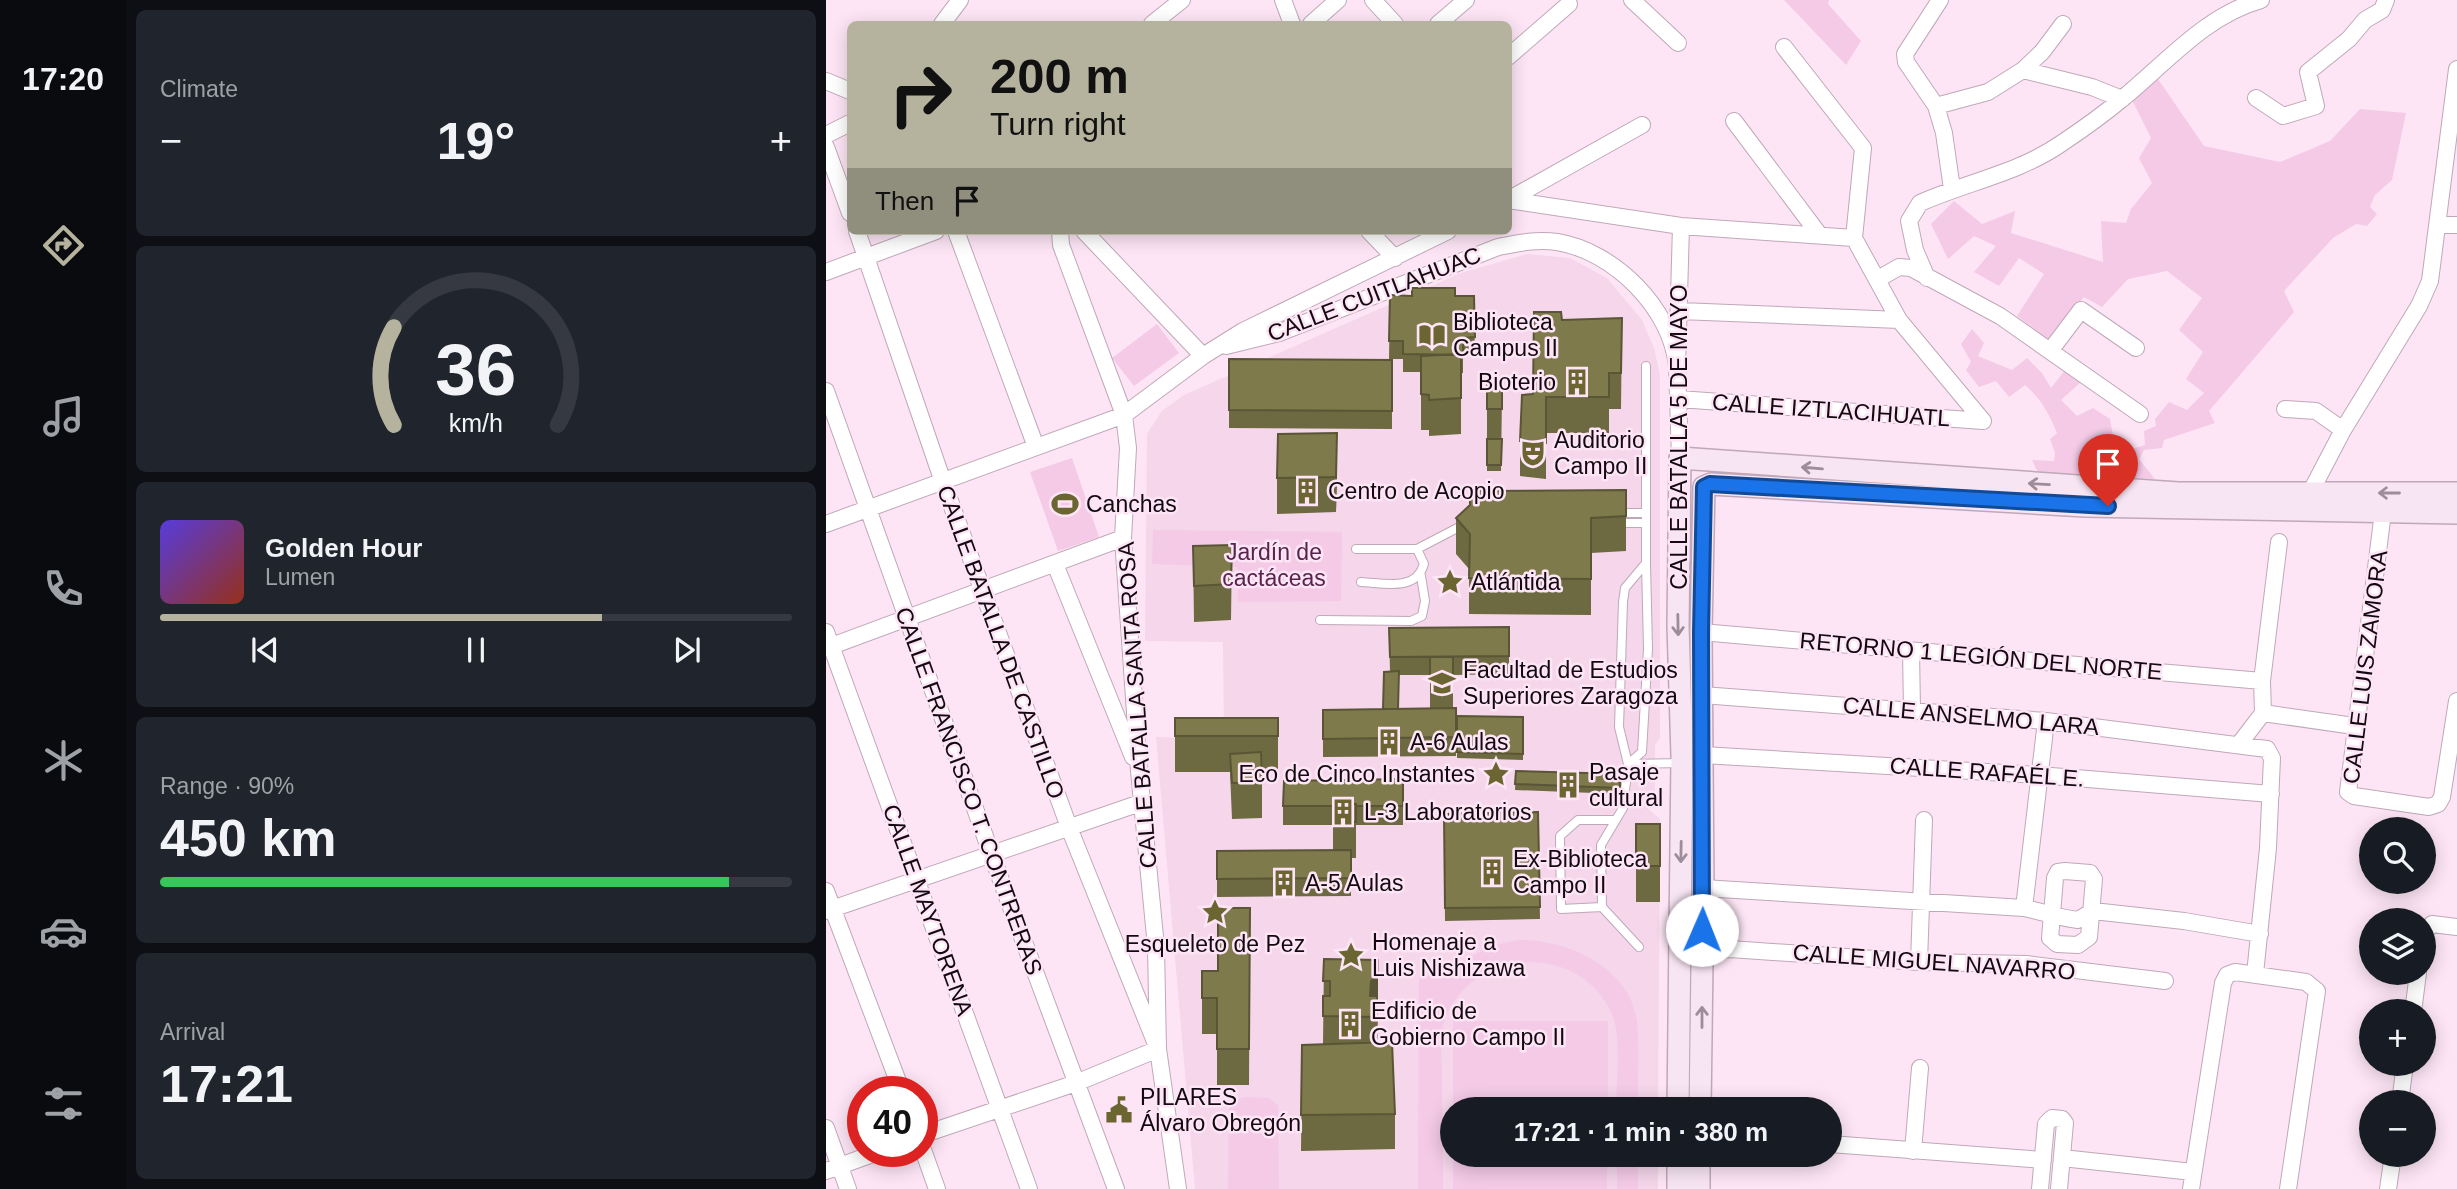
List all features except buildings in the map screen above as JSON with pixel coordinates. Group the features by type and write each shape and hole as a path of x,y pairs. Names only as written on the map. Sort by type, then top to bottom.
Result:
{"street":[{"path":"950,21 960,0"},
{"path":"1156,21 1182,0"},
{"path":"1283,0 1292,21"},
{"path":"1314,21 1338,0"},
{"path":"1373,0 1392,21"},
{"path":"1442,21 1466,0"},
{"path":"1632,0 1678,43"},
{"path":"1940,0 1905,54 1906,62 1936,106 1944,133 1952,189"},
{"path":"1927,278 1915,250 1909,221 1920,203 1952,189 2029,163 2122,99 2175,51 2239,6 2261,0"},
{"path":"2256,98 2286,117 2317,105 2308,72 2349,40 2365,20 2382,10 2386,0"},
{"path":"1512,54 1569,4"},
{"path":"1936,106 1988,92 2023,70 2042,52 2063,24"},
{"path":"1680,311 1899,320 1854,238 1863,148 1784,47"},
{"path":"2310,493 2343,430 2419,306 2430,281 2457,69"},
{"path":"2023,70 2092,87 2122,99"},
{"path":"826,81 847,90"},
{"path":"1734,121 1818,233"},
{"path":"826,135 847,124"},
{"path":"1512,198 1642,125"},
{"path":"826,147 847,205"},
{"path":"1512,201 1681,226 1818,233 1854,238"},
{"path":"2439,225 2457,225"},
{"name":"CALLE BATALLA 5 DE MAYO","path":"1681,226 1677,367 1680,458 1678,599 1689,758 1703,888 1701,1097"},
{"name":"CALLE BATALLA DE CASTILLO","path":"859,235 981,589 1070,830 1158,1049"},
{"path":"826,272 925,235"},
{"path":"957,235 1036,447"},
{"name":"CALLE BATALLA SANTA ROSA","path":"1060,235 1061,245 1124,415 1128,448 1123,538 1139,771 1156,947 1158,1049 1178,1189"},
{"path":"1088,235 1210,352"},
{"path":"1373,235 1395,258"},
{"path":"826,524 942,479 1124,415 1243,331 1440,235"},
{"name":"CALLE CUITLAHUAC","path":"1210,352 1279,333 1498,247 1535,240 1574,246 1593,253 1621,272 1667,328 1673,339 1677,367"},
{"path":"1878,279 1905,267 1927,278 2000,316 2140,414"},
{"path":"2050,351 2081,310 2136,348"},
{"name":"CALLE IZTLACIHUATL","path":"1679,399 1983,421 1899,320"},
{"name":"CALLE FRANCISCO T. CONTRERAS","path":"826,391 992,856 1116,1189"},
{"path":"2285,409 2316,411 2343,430"},
{"path":"1680,458 2178,500 2383,512 2457,513"},
{"name":"CALLE BATALLA 5 DE MAYO","path":"1678,1097 1679,950 1689,758 1702,695 1703,490 1710,484 2085,506 2178,500"},
{"path":"2178,500 2310,493 2457,493"},
{"name":"CALLE LUIS ZAMORA","path":"2383,512 2346,788 2350,794 2434,806 2442,797 2457,701"},
{"path":"828,642 906,618 1123,538"},
{"path":"2240,743 2263,713 2262,681 2278,542"},
{"path":"1055,564 1139,771"},
{"name":"RETORNO 1 LEGIÓN DEL NORTE","path":"1701,632 2262,681"},
{"name":"CALLE MAYTORENA","path":"828,642 918,880 1029,1189"},
{"path":"1912,651 1912,710"},
{"name":"CALLE ANSELMO LARA","path":"1702,695 2046,721 2240,743 2270,751 2271,794"},
{"path":"2263,713 2354,726"},
{"path":"2024,908 2046,721"},
{"name":"CALLE RAFAÉL E.","path":"1689,758 2039,775 2271,794"},
{"path":"2255,974 2271,794"},
{"path":"829,910 1070,830 1143,802"},
{"path":"1919,962 1924,820"},
{"path":"2062,871 2093,874 2092,911 2089,937 2078,945 2051,942 2055,878 2062,871"},
{"path":"1703,888 2024,908 2051,913 2057,918 2078,920 2092,911 2260,933"},
{"path":"826,891 829,910 896,1076"},
{"path":"2436,924 2457,927"},
{"name":"CALLE MIGUEL NAVARRO","path":"1702,951 1730,949 1919,962 2026,964 2165,982"},
{"path":"1679,950 1702,951"},
{"path":"2191,1189 2223,983 2227,975 2235,972 2314,986 2317,996 2288,1189"},
{"path":"938,1129 1076,1083 1158,1049"},
{"path":"1679,1067 1702,1066"},
{"path":"1913,1150 1920,1068"},
{"path":"2040,1189 2046,1124 2052,1118 2062,1119 2064,1123 2059,1189"},
{"path":"826,1128 833,1168 848,1189"},
{"path":"1842,1145 2043,1160"},
{"path":"2062,1158 2193,1172"},
{"path":"929,1167 937,1189"},
{"path":"1678,1167 1678,1189"},
{"path":"1699,1167 1699,1189"},
{"path":"2388,1189 2391,1167"}],"lane":[{"path":"1628,764 1642,752 1648,649 1646,366"},
{"path":"1603,513 1646,513"},
{"path":"1356,549 1417,549 1471,521"},
{"path":"1603,523 1646,523"},
{"path":"1320,620 1411,621 1422,616 1424,601 1421,576 1424,564 1417,549"},
{"path":"1639,947 1602,907 1601,845 1623,808 1628,764 1619,727 1625,588 1646,563"},
{"path":"1361,582 1400,584 1412,582 1421,576"},
{"path":"1628,764 1689,758"},
{"path":"1609,774 1626,775"},
{"path":"1602,907 1561,909 1560,836 1578,820 1615,820"}],"shaded area":[{"name":"Facultad de Estudios Superiores Zaragoza","path":"1527,254 1570,258 1607,278 1642,320 1654,348 1660,375 1660,738 1655,745 1655,799 1649,799 1648,809 1660,819 1658,1097 1440,1097 1440,1167 1658,1167 1658,1189 1195,1189 1156,737 1224,739 1223,642 1145,641 1147,434 1162,411 1184,395 1461,273"}],"green space":[{"path":"1784,0 1829,0 1828,4 1861,41 1846,65"},
{"path":"2158,79 2204,146 2280,162 2330,141 2360,109 2406,113 2392,180 2375,195 2370,207 2377,214 2367,226 2356,224 2333,238 2284,291 2294,312 2209,411 2215,423 2164,440 2162,448 2144,450 2139,459 2155,479 2039,475 2032,460 2054,461 2055,453 2050,439 2057,433 2054,426 2040,401 2025,385 2009,397 1996,381 1979,387 1966,370 1971,362 1961,344 1972,329 1984,343 1978,356 2012,370 2027,358 2042,373 2051,388 2065,370 2081,382 2061,400 2077,416 2093,408 2110,419 2114,442 2123,452 2145,445 2144,431 2156,426 2155,419 2169,402 2187,410 2204,393 2186,379 2203,352 2179,330 2202,298 2167,271 2128,279 2102,307 2084,297 2049,340 2017,316 2044,274 2019,258 1999,286 1974,272 1996,246 1974,236 1948,259 1931,224 1954,201 1982,224 2015,211 2011,233 2103,262 2101,221 2126,223 2131,209 2152,183 2139,158 2151,138 2131,98"},
{"path":"1157,324 1179,353 1134,386 1112,358"},
{"name":"Canchas","path":"1072,458 1099,537 1058,551 1030,472"},
{"name":"Jardín de cactáceas","path":"1153,530 1342,532 1341,601 1238,602 1237,567 1152,564"},
{"path":"1518,940 1537,941 1575,951 1593,960 1623,986 1632,1003 1637,1022 1638,1097 1616,1097 1618,1047 1615,1024 1612,1014 1597,991 1576,974 1552,965 1527,962 1502,966 1478,977 1459,995 1445,1019 1441,1048 1440,1097 1440,1167 1443,1167 1443,1189 1418,1189 1419,976 1442,976 1442,979 1459,965 1496,945"},
{"path":"1453,1021 1608,1021 1608,1097 1453,1097"},
{"path":"1245,1097 1269,1098 1278,1106 1279,1189 1228,1189 1229,1108 1236,1100"},
{"path":"1453,1167 1607,1167 1607,1189 1453,1189"},
{"path":"1617,1167 1638,1167 1638,1189 1617,1189"}],"place":[{"name":"Biblioteca Campus II","path":"1432,335"},
{"name":"Bioterio","path":"1577,382"},
{"name":"Auditorio Campo II","path":"1533,453"},
{"name":"Centro de Acopio","path":"1307,491"},
{"name":"Canchas","path":"1065,504"},
{"name":"Atlántida","path":"1450,582"},
{"name":"Facultad de Estudios Superiores Zaragoza","path":"1442,683"},
{"name":"A-6 Aulas","path":"1389,742"},
{"name":"Eco de Cinco Instantes","path":"1496,774"},
{"name":"Pasaje cultural","path":"1568,785"},
{"name":"L-3 Laboratorios","path":"1343,812"},
{"name":"Ex-Biblioteca Campo II","path":"1492,872"},
{"name":"A-5 Aulas","path":"1284,883"},
{"name":"Esqueleto de Pez","path":"1215,912"},
{"name":"Homenaje a Luis Nishizawa","path":"1351,955"},
{"name":"Edificio de Gobierno Campo II","path":"1350,1024"},
{"name":"PILARES Álvaro Obregón","path":"1119,1110"}],"route":[{"path":"1702,930 1701,632 1704,487 1710,484 1820,489 2108,506"}]}
